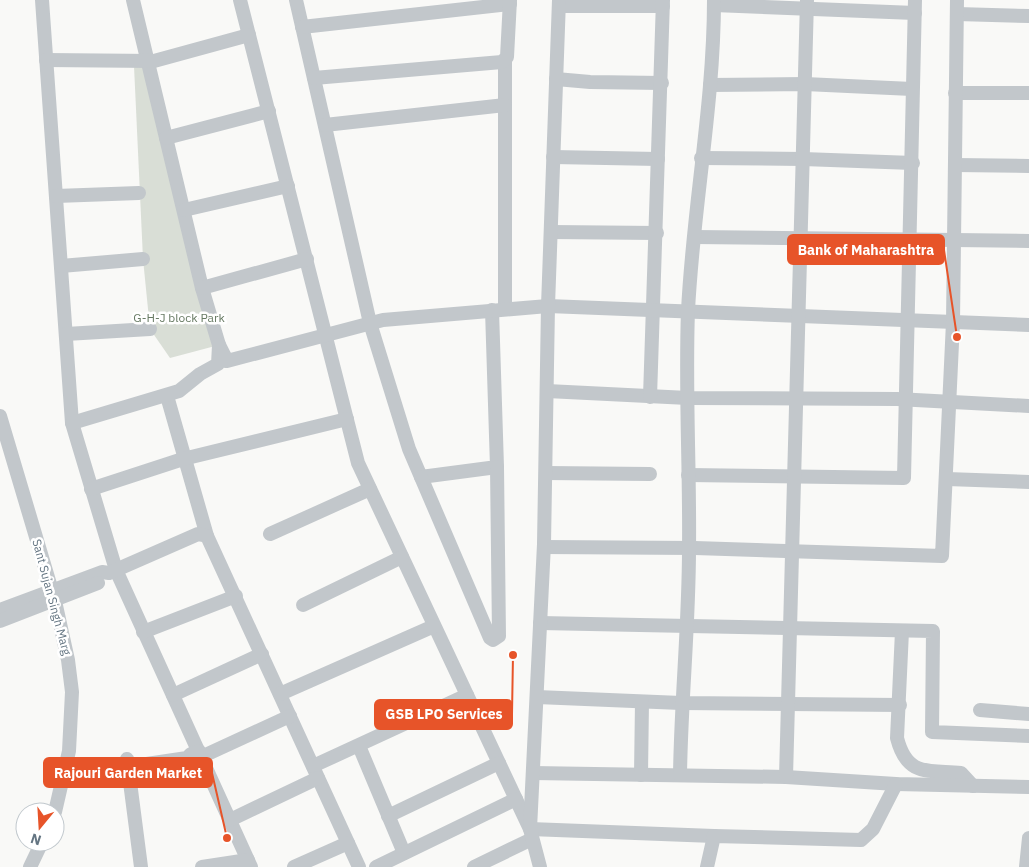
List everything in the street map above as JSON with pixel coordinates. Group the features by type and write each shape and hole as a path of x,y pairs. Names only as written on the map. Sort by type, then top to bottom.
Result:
{"street":[{"path":"42,0 72,423 113,571 173,695 197,754 230,820 249,864 202,867"},
{"path":"132,0 202,288 219,345 227,361 383,320 548,306 1029,325"},
{"path":"240,0 358,463 516,799 531,834 540,867"},
{"path":"296,0 302,27 370,323 408,450 490,638 493,640 499,636 497,467 499,310 505,61 510,2 302,27"},
{"path":"680,775 681,703 688,626 689,548 688,475 688,312 701,158 710,85 714,2 915,6 912,89 913,163 907,320 904,478 688,475"},
{"path":"531,834 544,547 550,232 559,3 663,3 662,83 650,397"},
{"path":"786,777 807,4"},
{"path":"544,547 689,548 792,553 942,556 953,322 957,7 1029,16"},
{"path":"46,60 164,59 249,35"},
{"path":"314,78 505,61"},
{"path":"556,79 590,82 662,83"},
{"path":"710,85 805,84 912,89"},
{"path":"955,93 1029,93"},
{"path":"325,126 505,105"},
{"path":"166,138 269,111"},
{"path":"553,157 658,159"},
{"path":"701,158 913,163"},
{"path":"955,165 1029,166"},
{"path":"184,210 288,186"},
{"path":"56,196 139,193"},
{"path":"550,232 657,233"},
{"path":"694,237 1029,241"},
{"path":"61,266 143,259"},
{"path":"202,288 307,259"},
{"path":"66,334 150,329"},
{"path":"72,423 179,391 206,370 218,364 219,345"},
{"path":"547,391 650,397 905,400 950,404 1029,406"},
{"path":"167,396 206,536 236,596 359,867"},
{"name":"Sant Sujan Singh Marg","path":"0,416 54,595 68,660 72,692 69,770 58,802"},
{"path":"91,488 183,459 347,419"},
{"path":"421,477 497,467"},
{"path":"546,473 650,474"},
{"path":"947,479 1029,482"},
{"path":"270,534 370,489"},
{"path":"0,610 106,580 113,571 198,534 206,536"},
{"path":"304,605 402,557"},
{"path":"0,621 54,595"},
{"path":"143,632 236,596"},
{"path":"540,623 933,631 932,732 1029,736"},
{"path":"280,694 434,626"},
{"path":"902,631 897,738 901,752 909,765 920,769 961,773 972,786"},
{"path":"173,695 262,654"},
{"path":"230,820 359,746 467,695"},
{"path":"536,697 681,703 900,705"},
{"path":"641,775 642,702"},
{"path":"980,710 1029,714"},
{"path":"69,770 78,774 128,764 187,758 290,716"},
{"path":"359,746 404,853"},
{"path":"128,764 141,867"},
{"path":"388,816 499,764"},
{"path":"533,773 786,777 896,784 1029,787"},
{"path":"474,867 531,834 861,840 873,829 896,784"},
{"path":"376,867 516,799"},
{"path":"707,867 714,836"},
{"path":"1026,867 1029,838"},
{"path":"294,867 348,843"},
{"path":"30,867 37,852"}],"green space":[{"name":"G-H-J block Park","path":"147,61 219,345 170,358 150,329 143,259 134,66"}],"place":[{"name":"Bank of Maharashtra","path":"957,337"},
{"name":"GSB LPO Services","path":"513,655"},
{"name":"Rajouri Garden Market","path":"227,838"}]}
